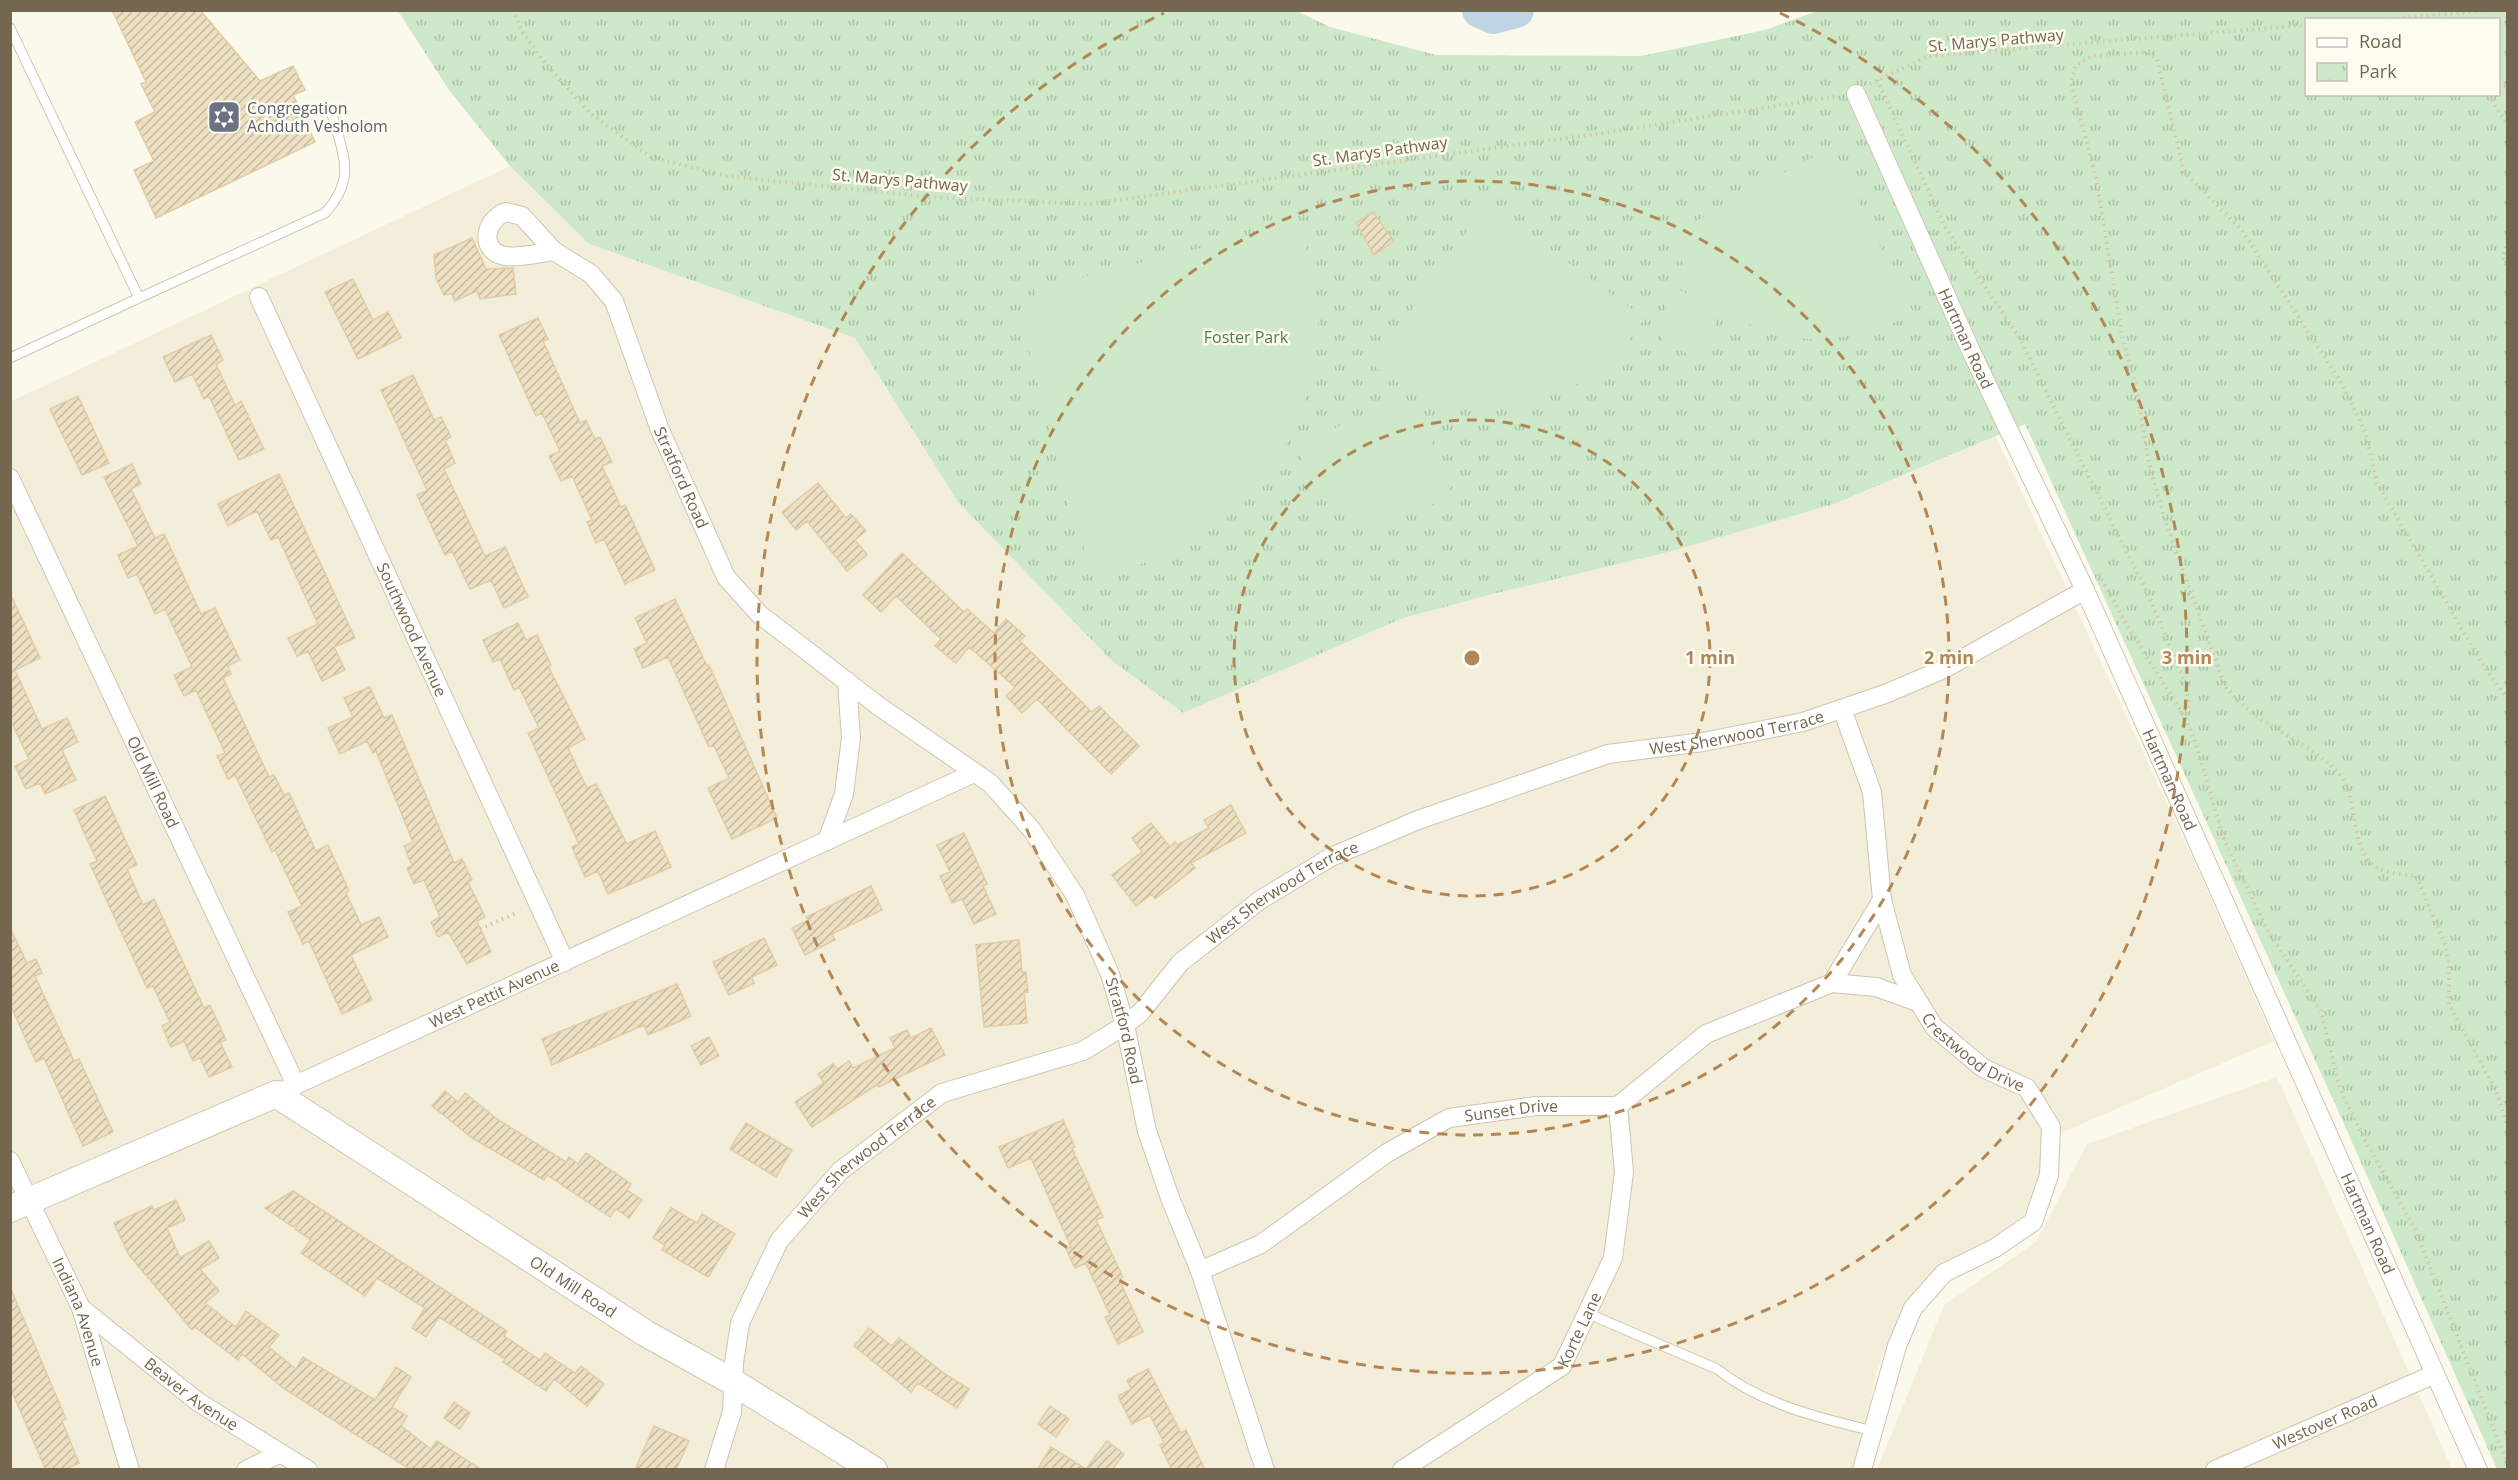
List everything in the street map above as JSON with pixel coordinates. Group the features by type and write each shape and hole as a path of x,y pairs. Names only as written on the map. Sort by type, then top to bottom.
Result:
{"main road":[{"name":"West Pettit Avenue","path":"20,1205 286,1090"},
{"name":"Old Mill Road","path":"286,1090 645,1333 733,1382 874,1470"}],"street":[{"name":"Hartman Road","path":"1856,94 1971,351 2082,585 2478,1470"},
{"name":"Stratford Road","path":"554,251 591,274 614,301 660,430 726,577 759,614 847,681 990,783 1032,830 1075,896 1110,974 1125,1025 1147,1131 1170,1198 1200,1271 1265,1470"},
{"name":"Southwood Avenue","path":"259,297 565,962"},
{"name":"Old Mill Road","path":"10,478 286,1090"},
{"name":"West Sherwood Terrace","path":"714,1470 732,1412 740,1323 779,1241 840,1171 942,1093 1083,1051 1125,1025 1141,1012 1180,963 1260,900 1330,857 1418,820 1608,754 1703,742 1803,722 1842,709 1944,669 2082,585"},
{"path":"827,841 844,794 852,738 847,681"},
{"name":"Crestwood Drive","path":"1842,709 1872,792 1882,900 1902,975 1934,1026 1983,1068 2027,1088 2051,1127 2049,1175 2032,1222 1995,1248 1944,1273 1913,1308 1897,1346 1862,1470"},
{"name":"West Pettit Avenue","path":"286,1090 974,773"},
{"path":"1832,983 1882,900"},
{"path":"1618,1106 1706,1034 1832,983 1876,987 1918,1002"},
{"name":"Sunset Drive","path":"1200,1271 1261,1244 1387,1153 1449,1118 1536,1106 1618,1106"},
{"name":"Korte Lane","path":"1402,1470 1562,1366 1589,1314 1613,1258 1624,1172 1618,1106"},
{"name":"Indiana Avenue","path":"10,1161 20,1205 81,1308 130,1470"},
{"name":"Beaver Avenue","path":"81,1308 198,1402 308,1470"},
{"name":"Westover Road","path":"2215,1470 2434,1374"},
{"path":"246,1470 281,1453"}],"lane":[{"path":"10,28 139,298"},
{"path":"10,358 325,213 339,198 345,179 344,159 332,114"},
{"path":"1589,1314 1717,1369 1733,1382 1783,1404 1817,1418 1873,1431"}],"path":[{"name":"St. Marys Pathway","path":"513,10 524,33 544,62 591,114 651,157 726,176 930,196 1089,204 1603,133 1856,94 1877,80 1928,56 2305,25"},
{"path":"2401,18 2490,10"},
{"path":"2508,699 2484,667 2377,483 2366,434 2340,381 2242,230 2184,172 2157,59 2147,51 2092,56 2076,65 2071,83 2096,178 2122,336 2136,387 2149,463 2163,513 2224,684 2235,700 2289,734 2339,774 2351,797 2356,828 2365,858 2381,870 2416,876 2445,944 2449,966 2449,1004 2488,1074 2508,1127"},
{"path":"1877,80 1945,226 2019,337 2146,590 2185,682 2189,700 2186,719"},
{"path":"2492,96 2494,104 2508,125"},
{"path":"2508,241 2503,258 2508,269"},
{"path":"2082,585 2096,573 2102,575 2127,625 2186,719 2195,741 2224,840 2269,933 2321,1011 2340,1089 2365,1140 2415,1229 2508,1465"},
{"path":"480,929 516,913"}],"shaded area":[{"path":"510,166 589,244 855,338 958,502 1111,660 1183,713 1403,618 1834,504 1996,437 2198,870 2274,1041 2042,1141 2040,1179 2029,1206 2017,1225 1945,1262 1919,1285 1902,1309 1876,1373 1862,1448 1854,1469 11,1469 10,402"},
{"path":"2277,1077 2452,1469 1877,1470 1944,1305 2036,1242 2087,1144"}],"green space":[{"name":"Foster Park","path":"1295,10 1330,27 1436,55 1641,56 1765,30 1820,10 2507,11 2507,1469 2497,1469 2340,1115 2025,424 1834,504 1672,551 1403,618 1183,713 1111,660 958,502 855,338 589,244 510,166 449,90 398,11"},
{"path":"1820,153 1836,158 1914,314 1885,326 1827,339 1799,338 1772,333 1746,322 1721,306 1693,278 1667,237"},
{"path":"1495,209 1644,318 1621,351 1591,376 1557,393 1520,403 1481,406 1443,400 1406,386 1373,365 1480,213"},
{"path":"1299,224 1314,274 1318,320 1315,359 1307,396 1292,432 1273,465 1249,495 1221,522 1179,549 1103,576 1097,554 1086,557 1080,532 1075,533 1021,318 1040,287"},
{"path":"1675,290 1682,291 1717,315 1706,361 1662,343 1668,295"},
{"path":"1401,403 1410,409 1426,430 1452,496 1393,520 1364,521 1349,517 1323,498 1302,470 1299,464 1309,440 1375,410"}],"building":[{"name":"Congregation Achduth Vesholom","path":"112,10 200,10 260,81 293,66 305,90 293,95 315,142 156,218 134,170 154,161 135,122 155,112 141,84 146,82"},
{"path":"1373,212 1394,241 1374,255 1356,223"},
{"path":"472,238 486,269 513,268 516,294 480,299 477,291 455,301 452,294 444,295 436,278 434,255"},
{"path":"353,279 373,320 388,312 401,338 358,359 325,292"},
{"path":"538,318 548,339 543,341 580,423 586,420 595,439 600,437 612,462 602,466 621,507 625,505 655,570 625,584 604,539 596,543 587,522 592,520 572,476 561,481 549,456 560,451 542,413 536,416 499,335"},
{"path":"211,335 223,360 216,364 235,405 241,401 264,449 239,460 209,396 204,399 192,374 175,382 163,357"},
{"path":"413,375 434,420 441,417 451,437 445,440 455,463 444,469 485,556 505,547 528,597 504,608 491,580 470,589 452,551 445,555 417,495 427,490 381,390"},
{"path":"78,396 109,463 82,475 50,409"},
{"path":"132,464 141,484 131,489 155,538 164,534 201,614 215,608 240,660 228,666 231,674 223,678 269,777 274,775 284,795 289,793 316,851 328,845 349,891 346,893 361,925 379,917 388,937 351,955 372,1000 342,1014 309,941 303,944 288,912 302,906 275,850 272,852 235,775 228,779 217,756 225,753 196,690 184,696 174,675 192,667 165,609 155,614 137,574 128,578 118,555 138,546 104,477"},
{"path":"279,474 355,638 334,647 345,670 322,681 308,651 297,656 288,638 318,624 278,537 271,540 257,511 228,526 218,504"},
{"path":"818,483 846,518 851,514 866,531 855,540 867,555 847,571 807,521 796,530 782,512"},
{"path":"902,553 964,612 967,609 994,633 1006,619 1025,636 1020,641 1092,712 1099,706 1139,746 1111,774 1037,699 1022,713 1006,696 1015,687 969,647 956,663 935,646 941,639 896,596 881,612 863,595"},
{"path":"10,593 40,658 15,670 42,729 67,718 78,742 62,750 76,780 45,794 40,783 26,789 15,766 29,759 10,719"},
{"path":"675,599 707,666 709,665 777,818 732,839 708,788 729,778 714,746 709,747 668,657 643,668 634,649 647,643 635,618"},
{"path":"518,623 526,640 537,635 551,665 548,666 585,739 568,748 587,788 596,784 627,844 655,831 671,867 608,894 598,871 585,877 572,847 579,844 528,733 539,728 519,687 514,690 500,659 493,662 483,640"},
{"path":"370,687 384,718 392,715 454,863 462,859 472,880 468,882 485,917 477,921 491,952 467,964 448,932 438,937 431,922 440,917 424,880 414,884 407,868 412,866 404,846 413,842 376,751 373,753 367,741 340,754 328,728 353,717 344,698"},
{"path":"105,796 137,865 127,869 143,905 154,899 204,1008 210,1005 226,1040 220,1042 232,1067 209,1077 200,1058 193,1061 184,1041 171,1047 162,1026 170,1022 153,986 147,988 90,864 97,861 74,810"},
{"path":"1231,805 1246,833 1191,863 1195,868 1155,899 1152,894 1136,906 1112,875 1142,852 1132,838 1151,823 1170,847 1175,842 1177,845 1209,828 1204,820"},
{"path":"964,833 987,884 983,886 996,914 974,924 962,899 952,903 940,876 950,872 937,845"},
{"path":"871,886 882,910 832,934 835,940 805,955 792,928 808,920 806,917"},
{"path":"10,928 27,963 36,959 42,973 35,976 74,1061 79,1059 113,1132 83,1146 44,1058 36,1062 10,1004"},
{"path":"764,938 777,965 752,977 754,983 729,995 713,962"},
{"path":"1019,940 1022,972 1026,972 1028,992 1024,992 1027,1023 984,1027 976,945"},
{"path":"677,984 691,1016 648,1035 644,1025 552,1065 542,1039"},
{"path":"931,1028 945,1055 879,1087 878,1084 812,1127 795,1102 824,1083 818,1074 833,1064 837,1069 849,1061 853,1068 895,1048 890,1038 907,1030 911,1038"},
{"path":"709,1037 719,1056 701,1065 691,1046"},
{"path":"445,1091 458,1102 465,1093 497,1119 566,1162 569,1157 578,1164 586,1153 631,1184 627,1190 642,1200 629,1218 616,1209 610,1217 547,1175 544,1180 472,1138 432,1106"},
{"path":"1063,1120 1075,1147 1072,1148 1103,1217 1096,1220 1123,1277 1119,1279 1143,1332 1118,1344 1105,1317 1110,1315 1086,1263 1075,1268 1066,1249 1071,1247 1031,1158 1008,1168 999,1147"},
{"path":"746,1123 792,1150 776,1177 730,1149"},
{"path":"293,1191 507,1331 504,1336 540,1360 545,1353 575,1373 581,1366 604,1384 587,1406 554,1379 546,1391 503,1362 505,1359 439,1317 426,1337 412,1328 425,1308 377,1278 365,1296 301,1253 311,1240 295,1229 300,1221 293,1227 265,1208"},
{"path":"176,1200 185,1220 167,1228 180,1258 209,1241 219,1258 200,1269 219,1291 205,1303 236,1327 246,1311 279,1335 269,1347 296,1369 303,1357 375,1400 396,1367 411,1377 392,1407 407,1416 401,1426 431,1449 437,1441 482,1470 411,1470 283,1388 242,1354 238,1360 195,1327 192,1330 129,1255 114,1223 152,1206 154,1210"},
{"path":"671,1208 697,1223 702,1214 735,1234 708,1277 662,1250 665,1245 653,1238"},
{"path":"10,1287 66,1419 62,1421 79,1463 63,1470 46,1470 10,1387"},
{"path":"869,1328 892,1346 899,1338 945,1374 969,1389 957,1408 918,1383 911,1392 854,1346"},
{"path":"1148,1369 1181,1433 1186,1430 1205,1470 1172,1470 1160,1445 1164,1443 1150,1415 1132,1424 1118,1396 1131,1389 1127,1380"},
{"path":"454,1402 470,1413 460,1429 444,1418"},
{"path":"1050,1406 1069,1419 1056,1437 1038,1424"},
{"path":"654,1426 689,1441 676,1470 635,1470"},
{"path":"1107,1441 1124,1454 1112,1470 1037,1470 1051,1447 1086,1469"}],"waterway":[{"path":"1480,10 1493,16 1516,10"}],"place":[{"name":"Congregation Achduth Vesholom","path":"224,117"}]}
